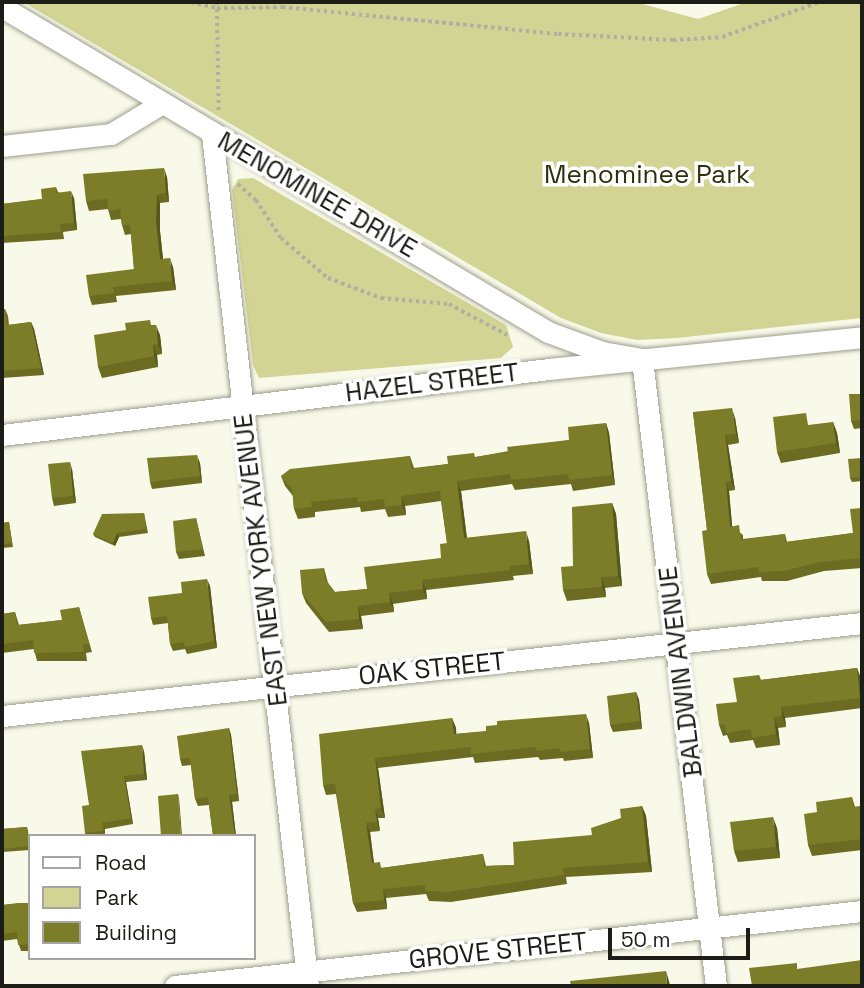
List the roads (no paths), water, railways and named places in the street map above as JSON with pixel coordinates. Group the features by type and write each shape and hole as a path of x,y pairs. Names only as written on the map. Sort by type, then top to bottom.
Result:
{"street":[{"name":"MENOMINEE DRIVE","path":"2,7 159,105 548,332 602,352 642,359"},
{"path":"2,146 111,134 159,105"},
{"name":"EAST NEW YORK AVENUE","path":"214,135 307,978"},
{"name":"HAZEL STREET","path":"2,435 642,359 862,337"},
{"name":"BALDWIN AVENUE","path":"642,359 678,643 716,986"},
{"name":"OAK STREET","path":"2,716 862,623"},
{"name":"GROVE STREET","path":"175,986 307,978 862,911"}],"park label":[{"name":"Menominee Park","path":"647,175"}]}
